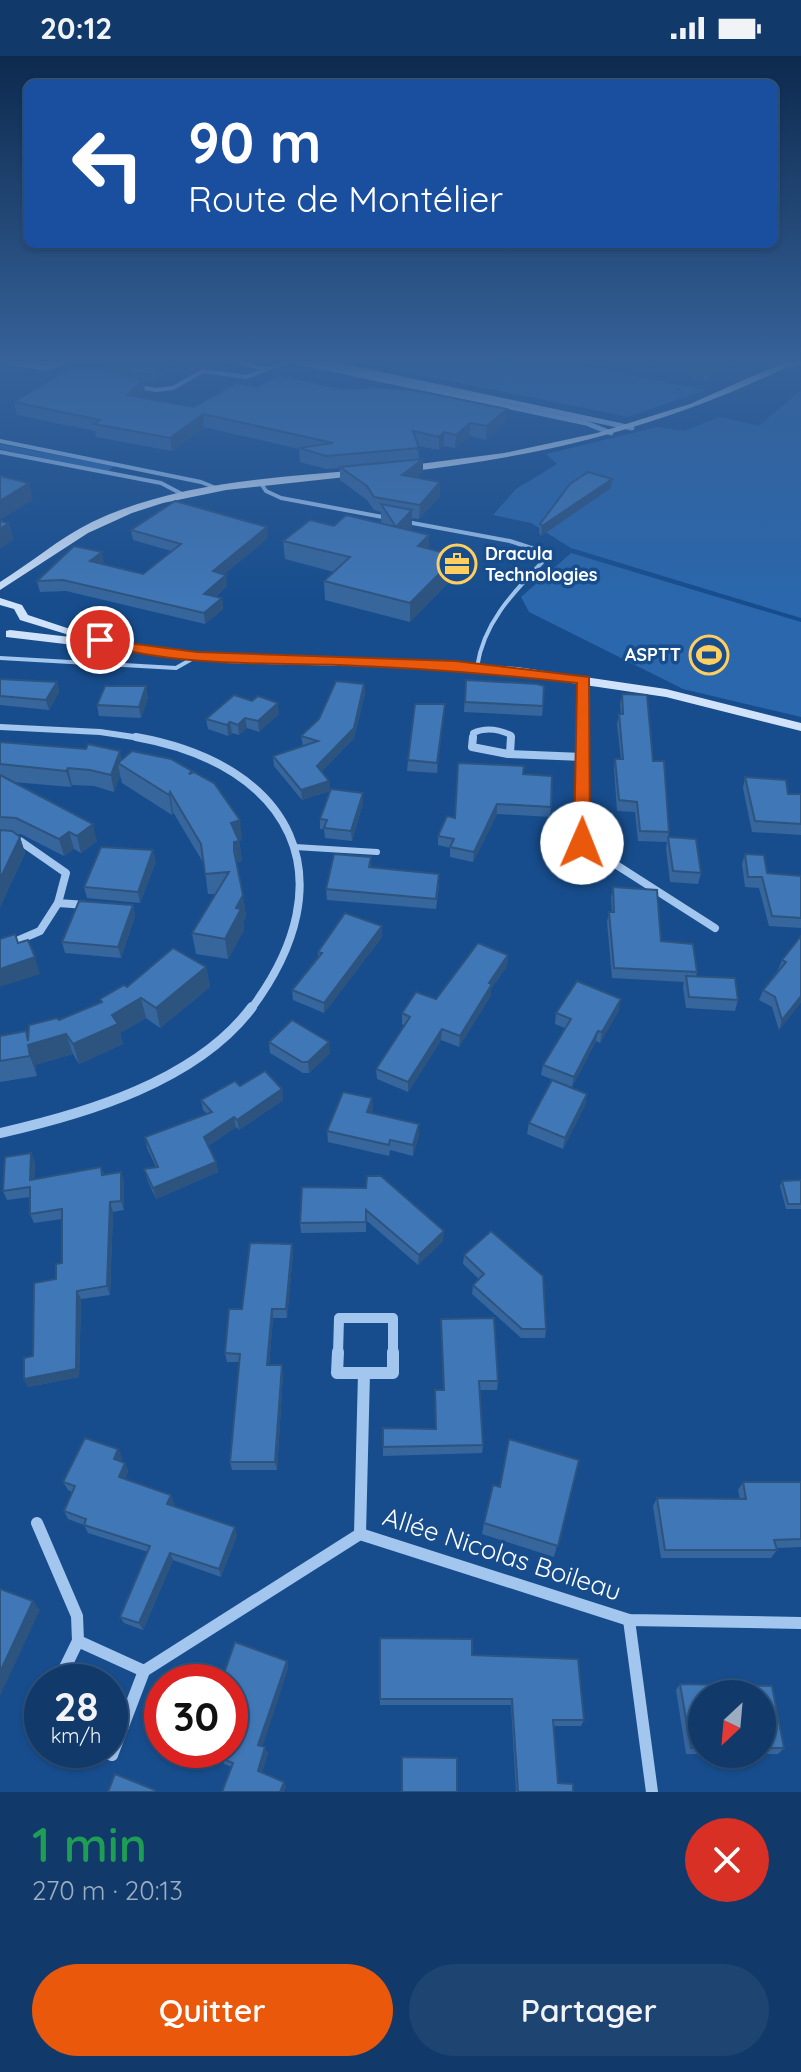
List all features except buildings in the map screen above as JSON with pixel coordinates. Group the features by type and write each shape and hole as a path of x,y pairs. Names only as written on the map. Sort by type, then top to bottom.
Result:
{"street":[{"path":"396,470 505,456 574,441"},
{"path":"0,587 98,523 182,494 260,482 368,472"},
{"path":"43,558 12,597 24,617 126,647"},
{"path":"5,637 18,629 24,617"},
{"path":"5,637 197,656 477,667 666,693 801,727"},
{"path":"584,680 582,843 715,928"},
{"path":"0,727 157,739 200,755 240,776 275,809 295,847 303,877 298,920 288,953 264,996 233,1029 158,1080 101,1107 42,1125 0,1133"},
{"path":"510,753 511,735 502,730 480,729 473,733 472,747 479,751 510,753 583,757"},
{"path":"0,839 20,841 66,873 58,903 40,931 0,948"},
{"path":"58,903 89,905"},
{"path":"339,1318 393,1318 393,1373 364,1373 337,1373 339,1318"},
{"name":"Allée Nicolas Boileau","path":"360,1534 364,1373"},
{"path":"37,1523 77,1616 78,1641 67,1664"},
{"name":"Allée Nicolas Boileau","path":"360,1534 629,1620 801,1623"},
{"name":"Allée Nicolas Boileau","path":"155,1664 360,1534"},
{"name":"Allée Nicolas Boileau","path":"629,1620 652,1792"},
{"path":"78,1641 144,1671 128,1713"}],"lane":[{"path":"0,441 201,482 216,488"},
{"path":"0,452 161,483 182,494"},
{"path":"260,482 266,491 281,498 510,541 550,554 486,629 478,647 477,667"},
{"path":"0,658 109,667 176,668 197,656"},
{"path":"295,847 377,852"}],"shaded area":[{"path":"599,441 801,441 801,618 571,548 531,523 493,515 516,489 557,464 546,454"},
{"path":"0,444 114,466 108,471 0,449"},
{"name":"ASPTT","path":"571,553 801,622 801,717 683,689 529,612 521,597"}],"place":[{"name":"Dracula Technologies","path":"457,564"},
{"name":"ASPTT","path":"709,655"}],"route":[{"path":"100,640 126,647 197,656 455,665 584,680 582,843"}]}
